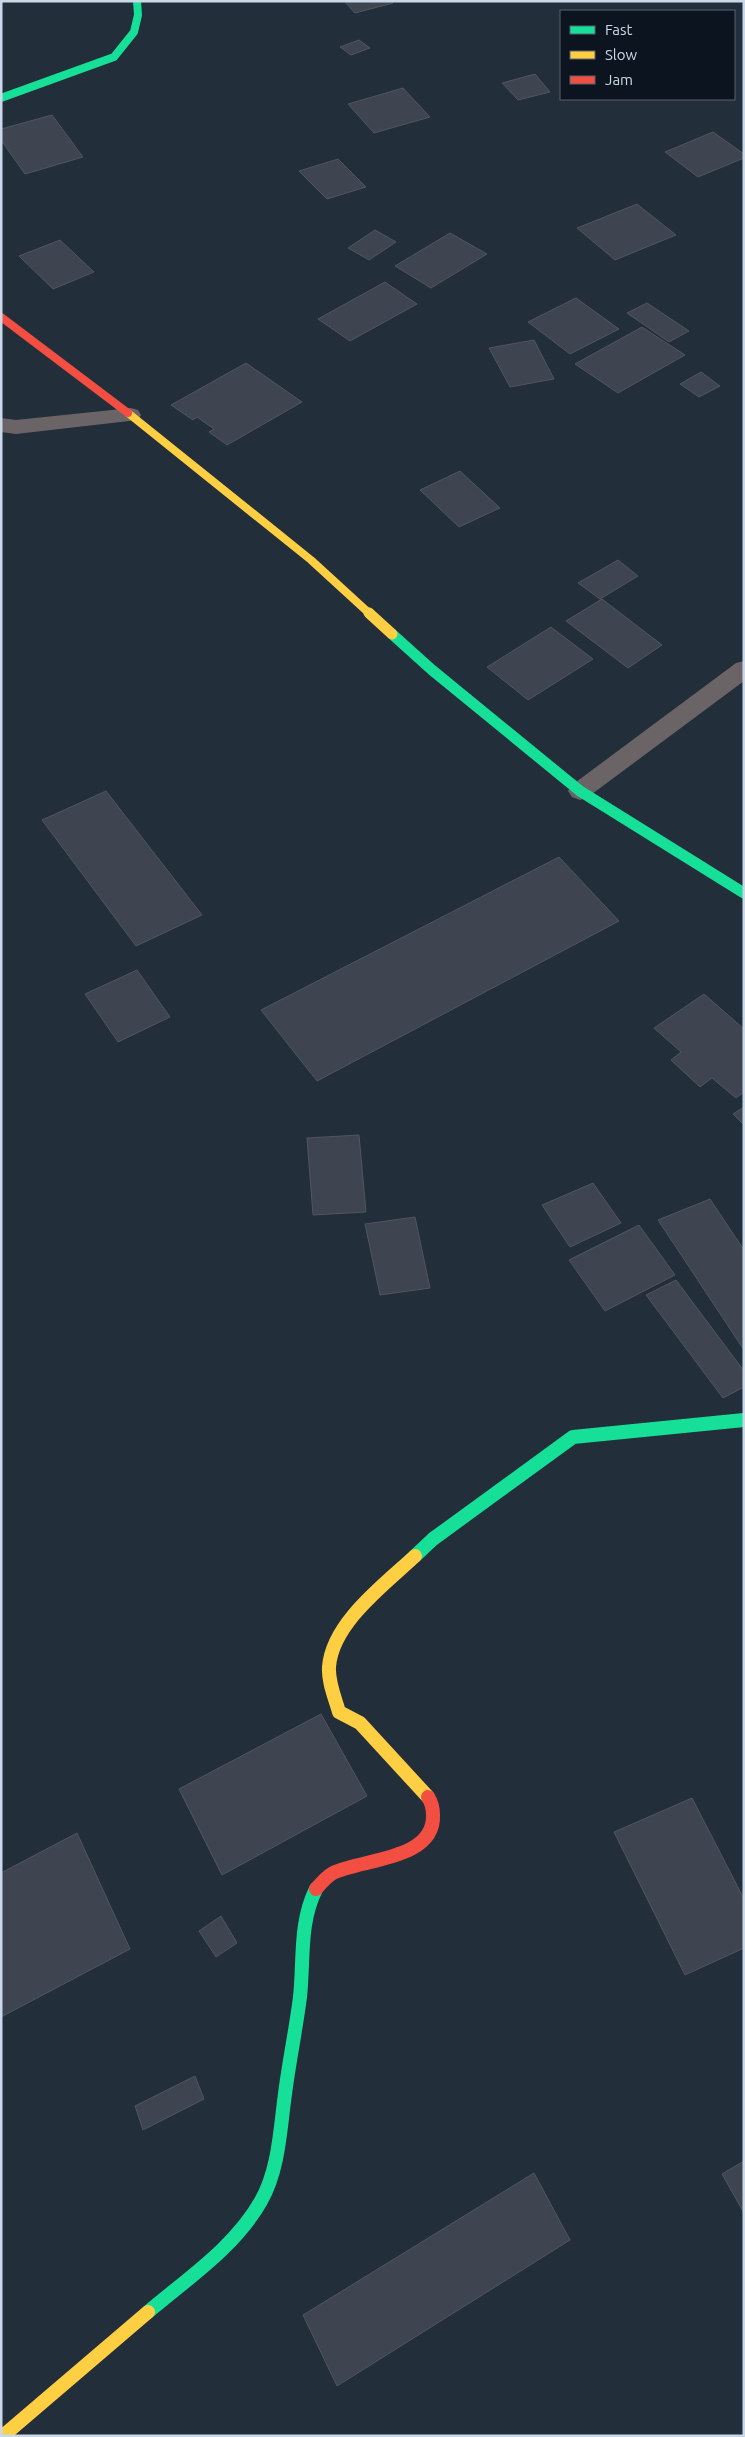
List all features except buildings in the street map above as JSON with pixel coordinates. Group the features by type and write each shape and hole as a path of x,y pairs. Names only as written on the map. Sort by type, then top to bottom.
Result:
{"street":[{"path":"1,98 114,57 134,32 138,15 137,1"},
{"path":"1,318 131,415 312,560 432,670 580,791 744,893"},
{"path":"1,425 16,426 131,415"},
{"path":"580,791 744,669"},
{"path":"3,2436 224,2247 248,2219 265,2193 275,2160 303,1970 305,1923 312,1894 321,1882 333,1873 417,1849 429,1837 435,1823 436,1810 430,1799 360,1723 339,1712 329,1666 336,1642 354,1615 433,1539 574,1437 744,1420"}],"traffic: fast":[{"path":"1,98 114,57 134,32 138,15 137,1"},
{"path":"392,634 432,670 580,791 744,893"},
{"path":"415,1556 433,1539 573,1437 744,1420"},
{"path":"148,2312 209,2261 238,2233 261,2201 267,2189 278,2149 298,2013 307,1911 316,1889"}],"traffic: slow":[{"path":"128,413 311,560 392,634"},
{"path":"415,1556 376,1592 350,1621 339,1636 332,1652 329,1673 339,1712 360,1723 428,1797"},
{"path":"3,2436 148,2312"}],"traffic: jam":[{"path":"1,317 128,413"},
{"path":"316,1889 334,1873 381,1860 415,1847 427,1837 434,1826 433,1809 428,1797"}]}
